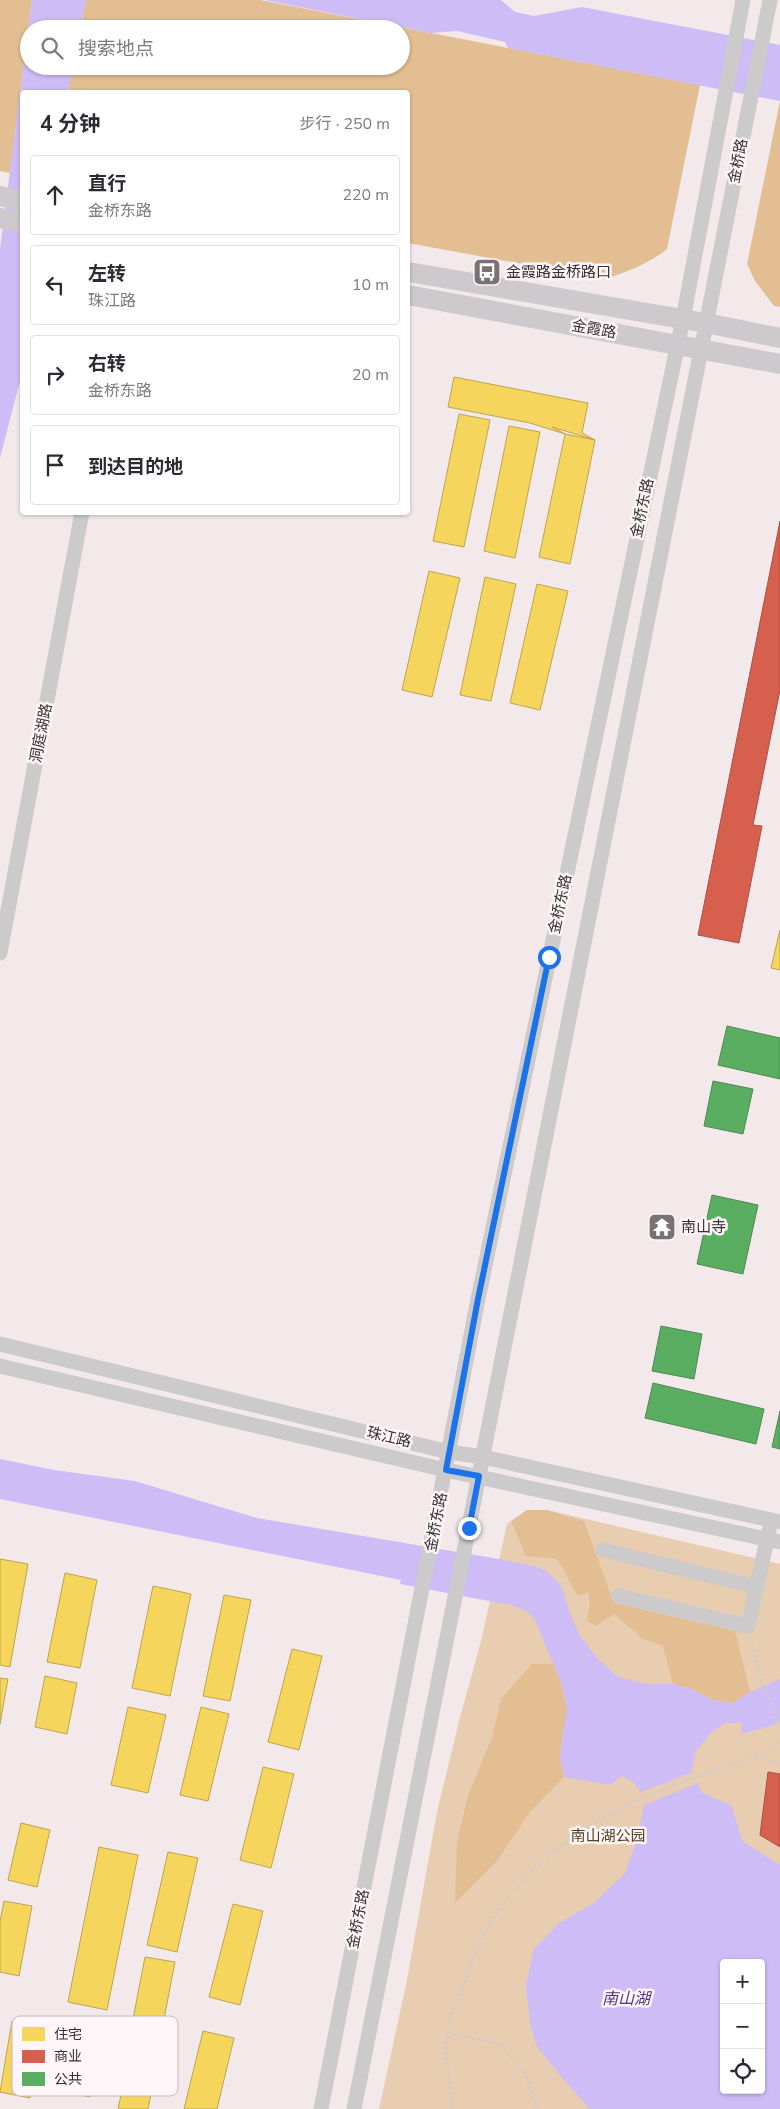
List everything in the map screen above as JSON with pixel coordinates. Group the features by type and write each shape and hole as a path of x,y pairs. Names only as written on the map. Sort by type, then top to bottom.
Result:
{"main road":[{"path":"0,196 20,201"},
{"path":"0,218 20,223"},
{"name":"金霞路","path":"410,272 706,323 780,338"},
{"name":"金霞路","path":"410,295 780,364"}],"street":[{"name":"金桥路","path":"683,319 724,92 743,0"},
{"name":"金桥路","path":"706,323 770,0"},
{"name":"金桥东路","path":"321,2109 478,1299 676,344 683,319"},
{"name":"金桥东路","path":"354,2109 706,323"},
{"name":"洞庭湖路","path":"0,953 81,515"},
{"name":"珠江路","path":"0,1344 449,1452 483,1457 776,1521"},
{"name":"珠江路","path":"0,1366 446,1470 780,1542"},
{"path":"618,1596 748,1626 776,1521"},
{"path":"603,1550 757,1587"}],"path":[{"path":"748,1626 762,1683 780,1726"},
{"path":"453,2109 449,2080 448,2032 455,2007 480,1943 504,1902 538,1864 593,1824 640,1799 702,1774 754,1756 780,1742"},
{"path":"754,1756 780,1764"},
{"path":"448,2032 500,2044 525,2073 537,2109"}],"green space":[{"name":"南山湖公园","path":"527,1510 547,1510 780,1564 780,2109 379,2109 407,1980 437,1812 481,1641 507,1524"}],"shaded area":[{"path":"0,0 32,0 29,20 20,20 20,75 22,75 10,173 0,171"},
{"path":"86,0 260,0 364,20 82,20"},
{"path":"410,29 700,85 667,249 637,267 604,279 410,243 410,90 68,90 71,75 410,75"},
{"path":"780,101 780,307 774,306 755,281 747,264"},
{"path":"527,1510 547,1510 584,1521 614,1603 735,1631 750,1692 733,1703 712,1700 692,1689 673,1684 663,1646 643,1639 614,1614 596,1626 587,1621 590,1603 588,1592 579,1596 557,1559 526,1556 511,1521"},
{"path":"532,1664 553,1664 561,1682 567,1709 560,1756 564,1777 530,1812 497,1861 455,1903 457,1842 468,1795 492,1738 501,1699"}],"water":[{"path":"32,0 86,0 82,20 29,20"},
{"path":"264,0 501,0 515,12 534,16 582,7 780,45 780,101 508,48 505,42 457,31 431,33 410,29 410,20 365,20"},
{"path":"22,75 71,75 68,90 20,90"},
{"path":"20,93 20,381 0,458 0,249"},
{"path":"0,1459 54,1470 135,1481 257,1518 538,1567 548,1572 562,1587 569,1611 580,1636 598,1659 618,1677 647,1684 673,1684 692,1689 712,1700 733,1703 750,1692 780,1679 780,1722 741,1734 742,1723 726,1723 713,1731 696,1751 691,1773 641,1792 633,1782 622,1776 610,1785 564,1777 560,1756 567,1708 561,1682 535,1620 526,1611 510,1605 400,1584 401,1580 0,1499"},
{"name":"南山湖","path":"698,1783 701,1792 732,1806 742,1841 778,1864 780,1863 780,2109 590,2109 536,2045 530,2023 526,1985 534,1949 559,1923 594,1903 625,1873 637,1840 644,1805"}],"building: 住宅":[{"path":"454,377 588,403 582,433 595,440 552,427 565,434 530,423 448,407"},
{"path":"459,414 490,420 464,547 433,541"},
{"path":"509,426 540,432 515,558 484,551"},
{"path":"565,434 595,440 570,564 539,557"},
{"path":"429,571 460,578 432,697 402,690"},
{"path":"485,577 516,584 491,701 460,695"},
{"path":"537,584 568,591 540,710 510,703"},
{"path":"780,930 780,970 771,968"},
{"path":"0,1559 28,1564 10,1667 0,1665"},
{"path":"65,1573 97,1580 80,1668 47,1662"},
{"path":"153,1586 191,1594 170,1696 132,1688"},
{"path":"224,1595 251,1600 230,1701 203,1696"},
{"path":"292,1649 322,1656 299,1750 268,1742"},
{"path":"45,1676 77,1683 67,1734 35,1727"},
{"path":"0,1678 8,1679 0,1724"},
{"path":"128,1707 166,1715 148,1793 111,1785"},
{"path":"201,1707 229,1714 208,1801 180,1795"},
{"path":"263,1767 294,1774 271,1868 240,1860"},
{"path":"21,1823 50,1830 37,1887 8,1880"},
{"path":"99,1847 138,1855 107,2010 68,2002"},
{"path":"168,1852 198,1858 177,1952 147,1945"},
{"path":"4,1901 32,1906 19,1976 0,1972 0,1922"},
{"path":"233,1904 263,1911 240,2005 209,1997"},
{"path":"145,1957 175,1962 165,2016 134,2016"},
{"path":"12,2021 12,2094 0,2092"},
{"path":"203,2031 234,2038 217,2109 184,2109"},
{"path":"121,2096 151,2096 148,2109 118,2109"}],"building: 商业":[{"path":"780,521 780,690 753,825 762,826 739,943 698,935"},
{"path":"768,1772 780,1774 780,1847 760,1835"}],"building: 公共":[{"path":"727,1026 780,1038 780,1079 718,1065"},
{"path":"713,1081 753,1089 743,1134 704,1126"},
{"path":"712,1195 758,1205 743,1274 697,1264"},
{"path":"661,1326 702,1334 694,1379 652,1371"},
{"path":"653,1383 764,1409 756,1444 645,1418"},
{"path":"780,1411 780,1449 772,1447"}],"place":[{"name":"金霞路金桥路口","path":"487,272"},
{"name":"南山寺","path":"662,1227"}],"route":[{"path":"469,1528 479,1476 446,1470 478,1299 549,957"}]}
